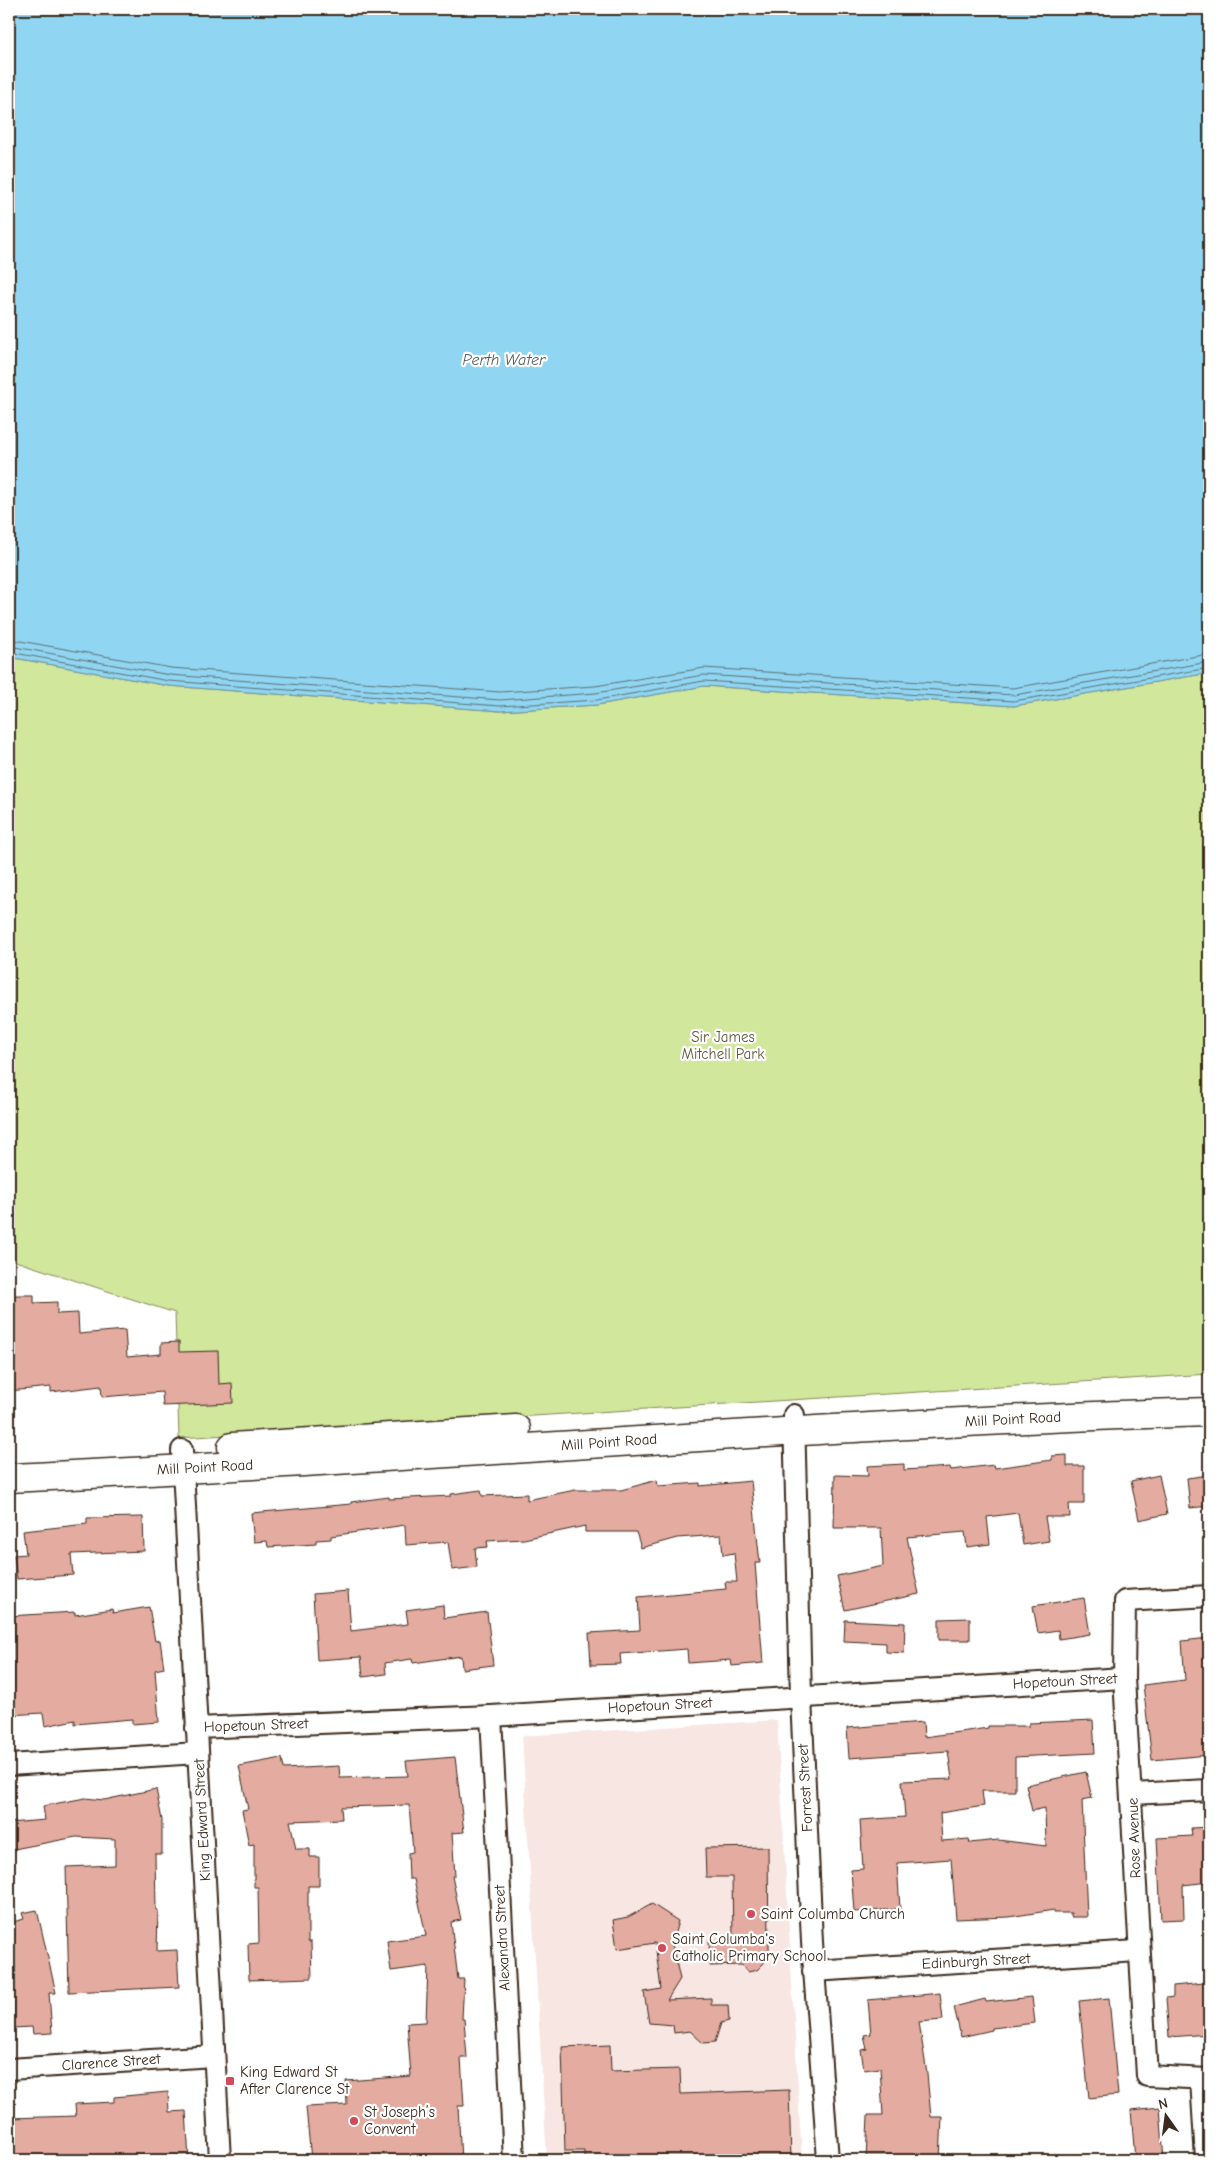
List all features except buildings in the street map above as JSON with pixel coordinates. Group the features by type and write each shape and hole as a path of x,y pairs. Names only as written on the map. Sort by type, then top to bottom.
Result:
{"main road":[{"name":"Mill Point Road","path":"794,1423 1209,1394"},
{"name":"Mill Point Road","path":"9,1478 182,1459 470,1432 624,1426 1209,1412"},
{"name":"Mill Point Road","path":"9,1459 182,1459"}],"street":[{"name":"Forrest Street","path":"794,1423 801,1697 813,1971 828,2160"},
{"name":"King Edward Street","path":"182,1459 220,2160"},
{"name":"Rose Avenue","path":"1205,2079 1147,2076 1138,1951 1132,1794 1124,1678 1124,1601 1209,1596"},
{"name":"Hopetoun Street","path":"196,1728 491,1716 1124,1678"},
{"name":"Alexandra Street","path":"491,1716 514,2160"},
{"name":"Hopetoun Street","path":"9,1765 198,1754"},
{"path":"1132,1794 1209,1790"},
{"name":"Edinburgh Street","path":"813,1971 1138,1951"},
{"name":"Clarence Street","path":"9,2069 214,2056"},
{"path":"1205,2079 1206,2160"}],"shaded area":[{"name":"Saint Columba's Catholic Primary School","path":"777,1720 802,2160 547,2160 522,1736"}],"green space":[{"name":"Sir James Mitchell Park","path":"9,657 169,686 500,711 597,705 704,686 1014,706 1209,673 1209,1374 179,1438 175,1313 9,1259"}],"water":[{"name":"Perth Water","path":"9,9 1209,9 1209,673 1014,706 704,686 597,705 500,711 169,686 9,657"}],"place":[{"name":"Saint Columba Church","path":"751,1914"},
{"name":"Saint Columba's Catholic Primary School","path":"662,1948"},
{"name":"King Edward St After Clarence St","path":"230,2081"},
{"name":"St Joseph’s Convent","path":"354,2121"}]}
